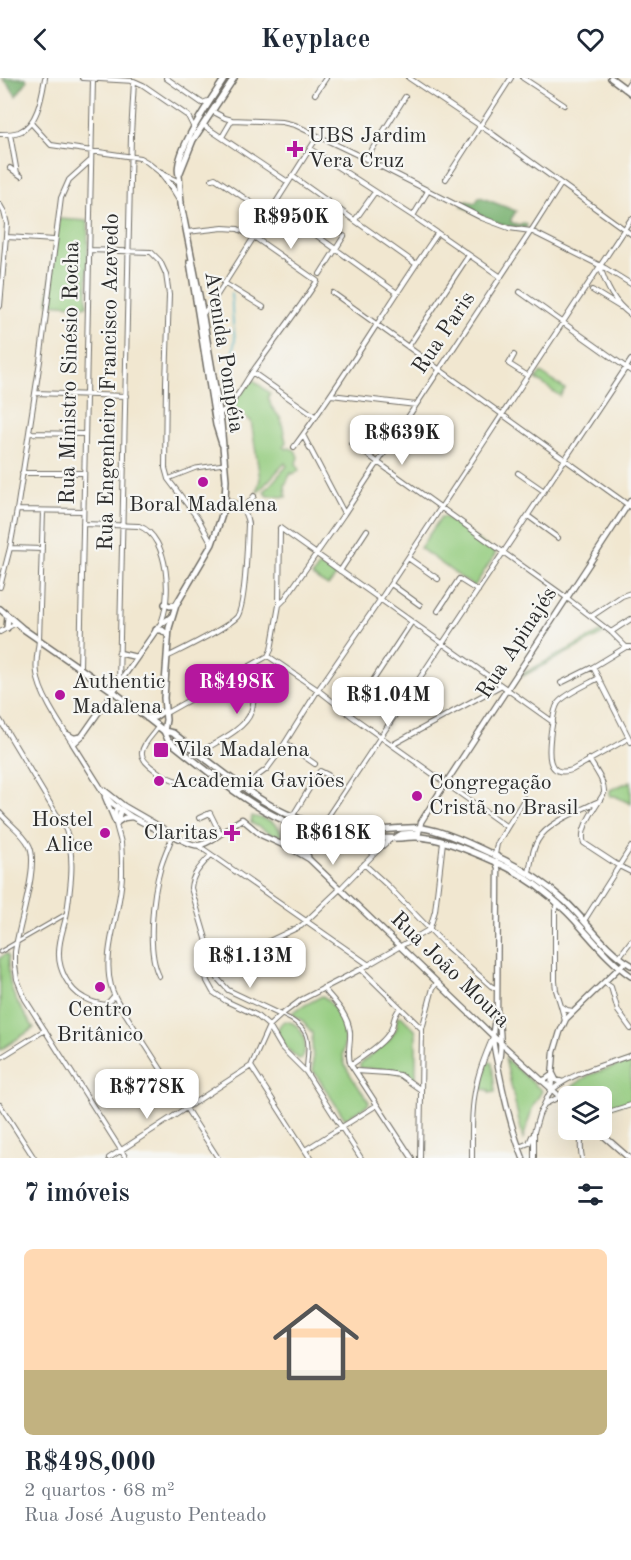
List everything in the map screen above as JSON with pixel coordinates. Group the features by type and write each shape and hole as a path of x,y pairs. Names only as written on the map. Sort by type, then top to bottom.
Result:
{"main road":[{"name":"Avenida Pompéia","path":"164,712 168,635 172,616 176,605 212,544 225,500 223,436 200,315 178,171 183,149 225,78"},
{"path":"179,179 190,145 234,78"},
{"path":"611,78 629,86 631,93"},
{"path":"162,174 182,204"},
{"path":"165,604 176,605"},
{"path":"0,609 158,727 173,733 242,787 292,817 357,831 419,828 444,834 495,855 529,873 566,902 628,964"},
{"path":"7,628 8,616"},
{"path":"158,628 168,635"},
{"path":"147,718 164,712"},
{"path":"158,727 164,712"},
{"path":"164,712 164,731 168,740 235,793 258,807 288,823 331,836 351,839 428,838 497,863 526,878 558,904 620,968 631,976"},
{"path":"394,838 402,834 416,833 419,828"},
{"path":"377,838 379,833 385,831"}],"street":[{"path":"0,134 22,130 31,123 45,78"},
{"path":"82,78 134,81 152,90 188,116 194,128"},
{"path":"166,78 202,103 214,97"},
{"path":"315,94 326,78"},
{"path":"409,78 417,80 631,234"},
{"path":"446,179 512,78"},
{"path":"523,78 564,105"},
{"name":"Rua Ministro Sinésio Rocha","path":"80,667 93,79"},
{"name":"Rua Engenheiro Francisco Azevedo","path":"119,684 134,81"},
{"path":"366,159 405,98"},
{"path":"212,111 232,120 289,123 493,223 531,231 605,268 631,284"},
{"path":"222,137 232,120"},
{"path":"31,123 51,145 140,158 162,174 179,179"},
{"path":"203,125 288,182"},
{"path":"10,134 19,175 10,168"},
{"path":"200,315 214,300 318,136"},
{"path":"310,149 501,277"},
{"path":"0,587 10,548 29,433 59,206 64,188 74,174 91,160"},
{"path":"292,176 416,264"},
{"path":"212,179 215,178 268,214"},
{"name":"Rua Paris","path":"268,656 279,605 344,514 561,184"},
{"path":"413,216 428,191"},
{"path":"355,220 375,192"},
{"path":"0,205 6,219 7,237 0,306"},
{"path":"274,205 397,293"},
{"path":"235,793 267,769 285,743 631,219"},
{"path":"187,232 238,229 254,237 316,281 295,315 228,408 217,412"},
{"path":"294,447 437,234"},
{"path":"320,274 344,236"},
{"path":"7,237 55,240"},
{"path":"89,250 146,251 155,255 166,274 168,285 165,456 168,479 199,520 212,544"},
{"path":"408,347 469,255"},
{"path":"600,266 620,307"},
{"path":"224,283 263,307"},
{"path":"592,290 631,315"},
{"path":"520,292 631,371"},
{"path":"333,293 630,504"},
{"path":"199,306 214,300"},
{"path":"514,355 509,364 528,376"},
{"path":"322,825 382,738 631,360"},
{"path":"252,372 316,417"},
{"path":"35,393 126,396"},
{"path":"331,395 416,405"},
{"path":"29,433 84,434"},
{"path":"303,435 344,514"},
{"path":"351,442 592,616 628,647 561,683"},
{"path":"168,479 196,468 225,464"},
{"path":"22,472 84,473"},
{"path":"518,473 544,491"},
{"path":"243,510 254,496"},
{"path":"167,657 223,627 240,611 243,599 248,524 243,510 237,504 225,500"},
{"name":"Rua Apinajés","path":"418,837 423,819 630,504"},
{"path":"17,510 83,511"},
{"path":"43,511 39,640 36,664 38,681 78,753 107,798 171,834 199,846 369,965"},
{"path":"528,516 558,538"},
{"path":"83,524 143,527 149,533 159,548 166,570 164,614 158,628"},
{"path":"279,605 280,528 553,722"},
{"path":"340,571 367,530"},
{"path":"10,548 43,549"},
{"path":"408,558 438,579"},
{"path":"438,611 459,579 478,591"},
{"path":"391,584 420,605"},
{"path":"592,616 622,596 631,593"},
{"path":"73,744 82,736 158,628 172,616"},
{"path":"611,632 630,621"},
{"path":"350,715 411,622"},
{"path":"0,632 16,623"},
{"path":"119,653 136,657"},
{"path":"164,712 268,656 507,827"},
{"path":"199,753 241,727 250,715 256,663"},
{"path":"593,667 630,740 589,759 572,770 566,772 555,769 549,753 554,713 560,701 598,678"},
{"path":"392,745 500,686"},
{"path":"0,720 69,838 72,858 67,913 59,948 61,970 78,994 89,1001 121,1007"},
{"path":"158,727 142,749 142,756 145,762 162,774 178,781"},
{"path":"67,734 75,738 82,736"},
{"path":"78,753 82,736"},
{"path":"285,743 315,764"},
{"path":"589,759 604,788 604,793 582,833 582,839 584,843 631,872"},
{"path":"283,845 288,823 294,811 320,771 328,775"},
{"path":"102,789 116,822 122,852 123,874 108,966 110,985 114,996 218,1158"},
{"path":"500,1058 500,1023 497,1015 497,863 495,855 498,844 525,798"},
{"path":"529,873 539,837 551,826 601,799"},
{"path":"120,806 132,817 163,833 171,834"},
{"path":"116,822 120,806"},
{"path":"0,813 28,843 32,852 32,872 17,942 15,965 17,979 25,999 126,1158"},
{"path":"199,818 210,813 220,833"},
{"path":"116,822 132,817"},
{"name":"Rua João Moura","path":"199,846 242,819 261,835 309,859 558,1096"},
{"name":"Rua João Moura","path":"288,823 291,838 309,859"},
{"path":"159,976 155,969 153,955 153,909 160,871 171,834"},
{"path":"377,838 378,850"},
{"path":"206,977 214,967 293,930 307,921 378,850 394,838"},
{"path":"109,1158 251,1066 269,1026 301,1000 362,969 430,929 436,904 443,842"},
{"path":"584,921 631,847"},
{"path":"211,855 196,873 191,888 218,979 228,990 302,1026 308,1044 306,1072"},
{"path":"364,864 446,946 497,989"},
{"path":"558,904 555,911 555,981 565,1021"},
{"path":"0,952 67,913"},
{"path":"619,957 631,941"},
{"path":"210,954 204,963 210,988 215,994 256,1015 269,1026 282,1048 306,1072 361,1158"},
{"path":"519,1147 529,1143 539,1114 551,1090 554,1052 565,1021 620,968 628,964"},
{"path":"362,969 422,1029"},
{"path":"420,1158 422,1029 433,988 437,983"},
{"path":"605,983 612,990 618,1011 631,1029"},
{"path":"323,988 346,1020 350,1032 348,1056 351,1065 412,1158"},
{"path":"106,1005 114,996"},
{"path":"561,1006 573,1011"},
{"path":"351,1065 385,1038 400,1008"},
{"path":"497,1015 493,1023 496,1059 508,1116 523,1158"},
{"path":"0,1058 45,1030"},
{"path":"472,1158 472,1116 477,1080 493,1036"},
{"path":"498,1064 504,1052 511,1051"},
{"path":"551,1090 583,1071 631,1055"},
{"path":"251,1066 310,1158"},
{"path":"356,1071 400,1075 421,1090"},
{"path":"541,1081 553,1074"},
{"path":"553,1074 556,1080 562,1082"},
{"path":"544,1105 558,1098"},
{"path":"0,1105 34,1158"},
{"path":"305,1150 377,1105"},
{"path":"612,1111 631,1105"},
{"path":"534,1132 534,1158"},
{"path":"581,1140 582,1158"},
{"path":"608,1140 628,1158"}],"green space":[{"path":"2,78 26,78 27,81 16,96"},
{"path":"480,197 516,211 511,222 520,226 523,223 527,225 526,228 501,224 462,206 467,201 475,203"},
{"path":"59,219 88,221 87,306 48,303"},
{"path":"541,373 565,389 560,396 536,379"},
{"path":"254,380 270,394 268,396 271,406 281,419 286,442 283,447 295,450 298,457 296,463 299,471 291,473 285,485 286,497 268,496 264,492 287,466 285,463 257,491 260,479 251,421 231,406"},
{"path":"441,517 445,517 496,553 474,587 420,548"},
{"path":"320,565 336,576 328,586 312,576"},
{"path":"602,631 605,633 521,677 524,673"},
{"path":"631,781 631,804 610,796 610,790"},
{"path":"252,816 274,824 282,835 277,837 251,823"},
{"path":"6,954 14,995 34,1028 0,1050 0,958"},
{"path":"322,996 339,1016 344,1029 343,1056 346,1066 369,1102 368,1105 345,1119 313,1070 312,1033 303,1021 292,1014"},
{"path":"401,1016 416,1034 416,1076 414,1078 394,1071 360,1068 360,1064 390,1039 397,1028 397,1017"},
{"path":"284,1021 296,1025 303,1035 305,1047 302,1059 299,1059 281,1042 278,1031"},
{"path":"505,1058 542,1091 533,1106 523,1139"},
{"path":"490,1061 492,1062 495,1092 489,1093 489,1090 481,1089"},
{"path":"631,1061 631,1100 612,1107 612,1086 573,1086 589,1075"}],"waterway":[{"path":"231,293 235,339 233,353 239,358"}],"place":[{"name":"UBS Jardim Vera Cruz","path":"295,149"},
{"name":"Boral Madalena","path":"203,482"},
{"name":"Authentic Madalena","path":"60,695"},
{"name":"Vila Madalena","path":"161,750"},
{"name":"Academia Gaviões","path":"159,781"},
{"name":"Congregação Cristã no Brasil","path":"417,796"},
{"name":"Hostel Alice","path":"105,833"},
{"name":"Claritas","path":"232,833"},
{"name":"Centro Britânico","path":"100,987"}]}
